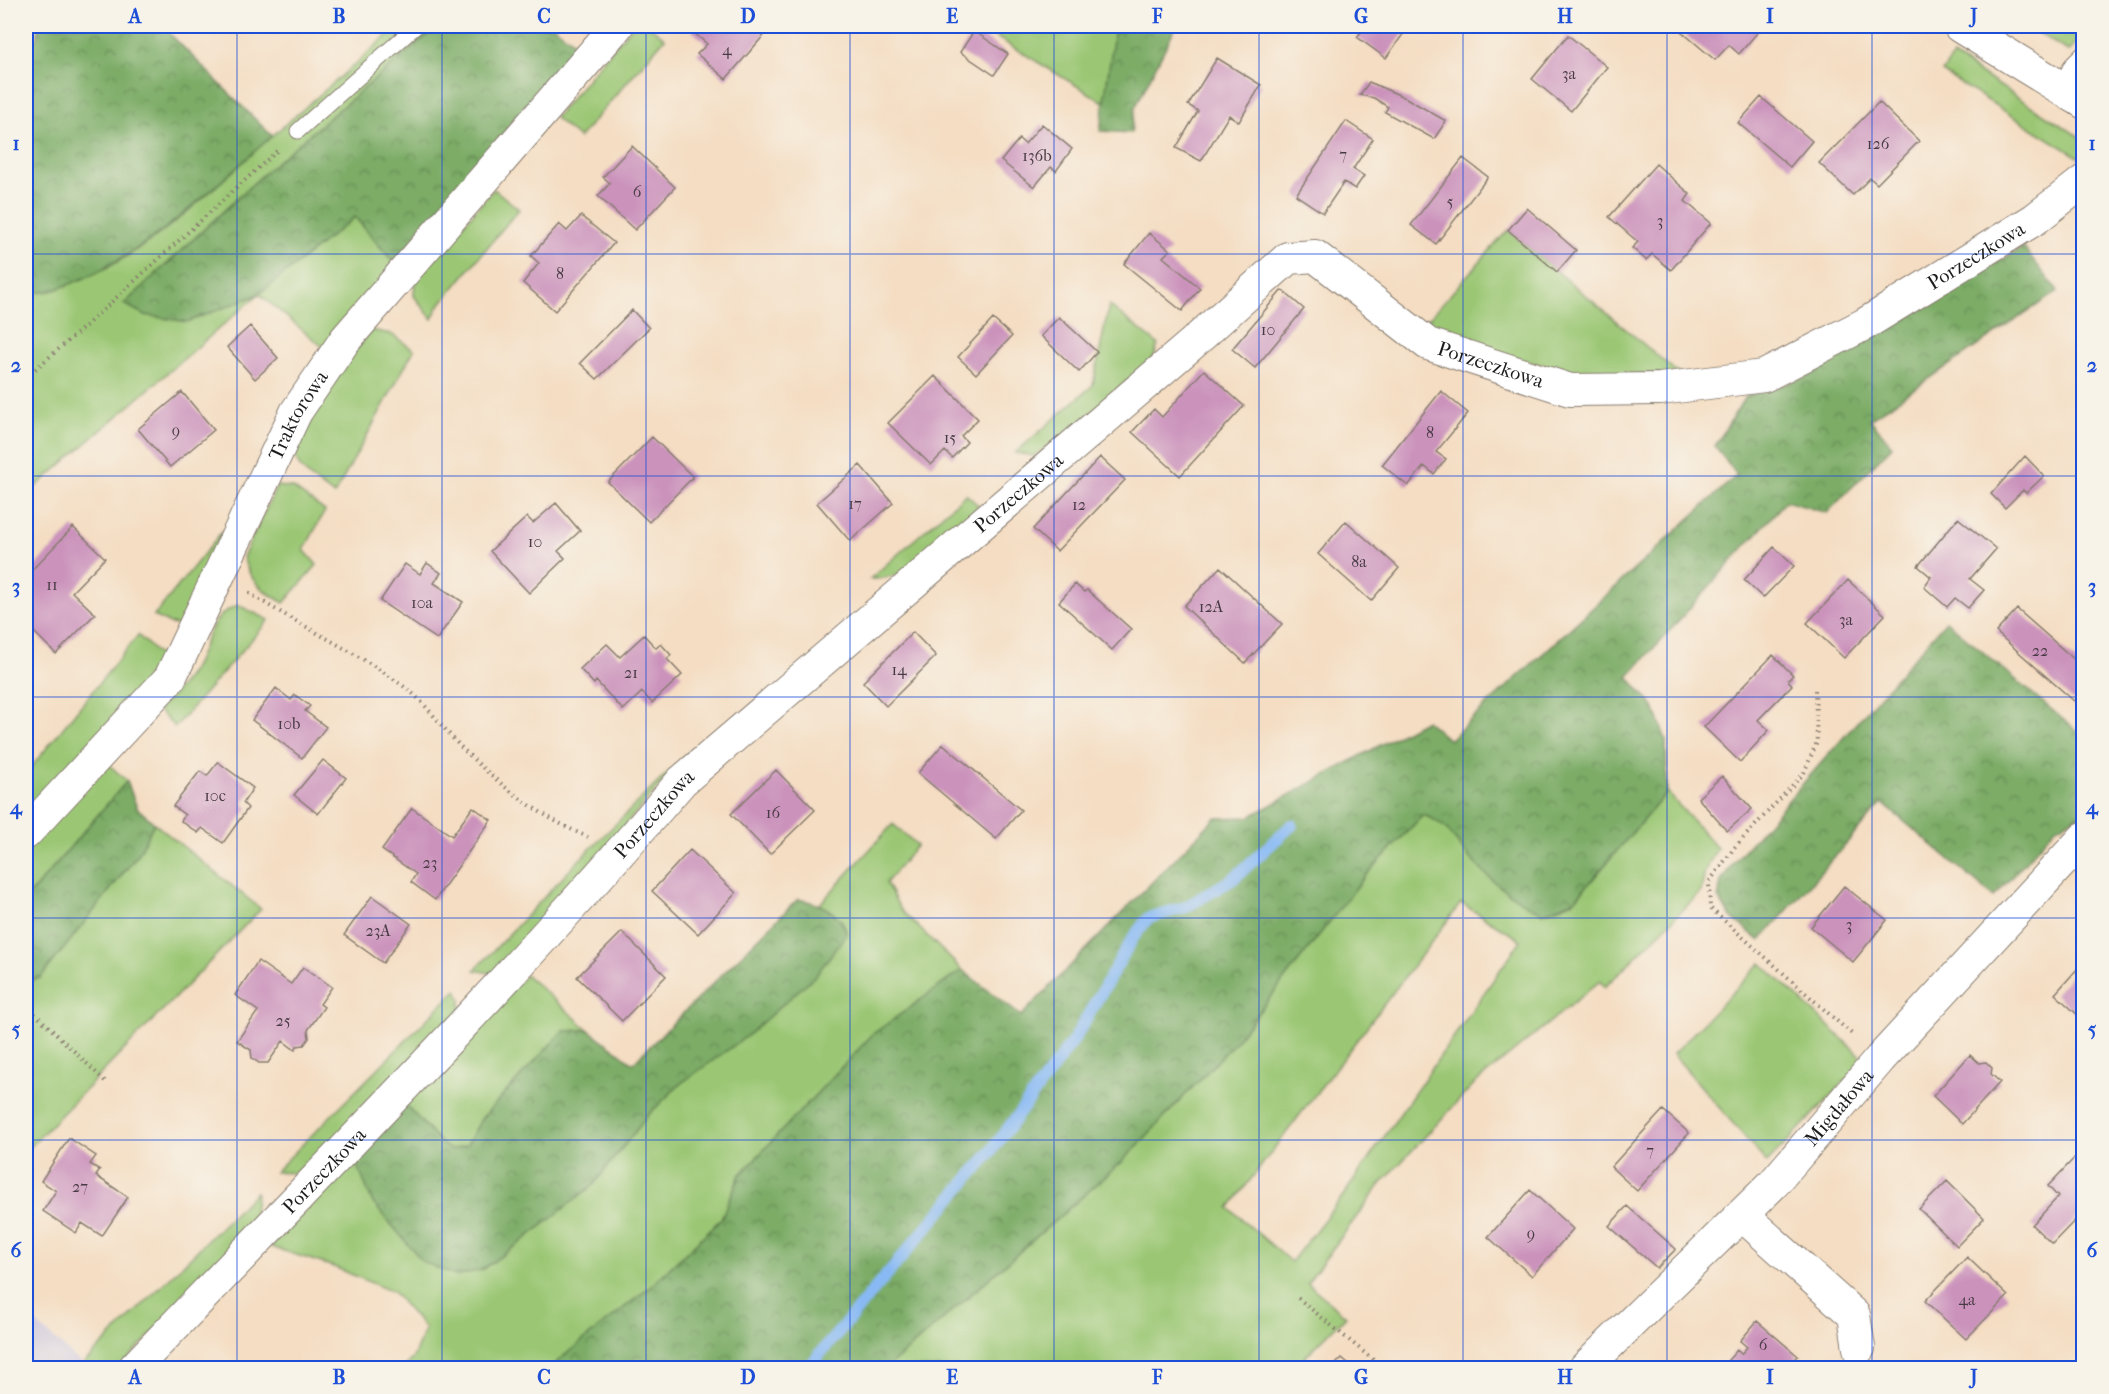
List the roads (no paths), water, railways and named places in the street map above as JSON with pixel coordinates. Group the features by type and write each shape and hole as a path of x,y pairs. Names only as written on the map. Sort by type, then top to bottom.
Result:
{"street":[{"name":"Traktorowa","path":"26,833 170,678 296,412 345,340 617,26"},
{"path":"1960,26 2072,95"},
{"name":"Porzeczkowa","path":"134,1368 290,1207 622,851 682,781 1193,343 1288,258 1315,256 1428,344 1570,390 1660,389 1764,376 1865,324 2035,219 2084,181"},
{"name":"Migdałowa","path":"1585,1368 1773,1184 1880,1059 2084,838"},
{"path":"1742,1215 1854,1315 1859,1348"}],"lane":[{"path":"298,131 416,26"},
{"path":"2072,95 2072,66 2084,53"}],"waterway":[{"path":"808,1368 989,1154 1073,1041 1133,938 1148,918 1186,907 1233,879 1292,825"}]}
